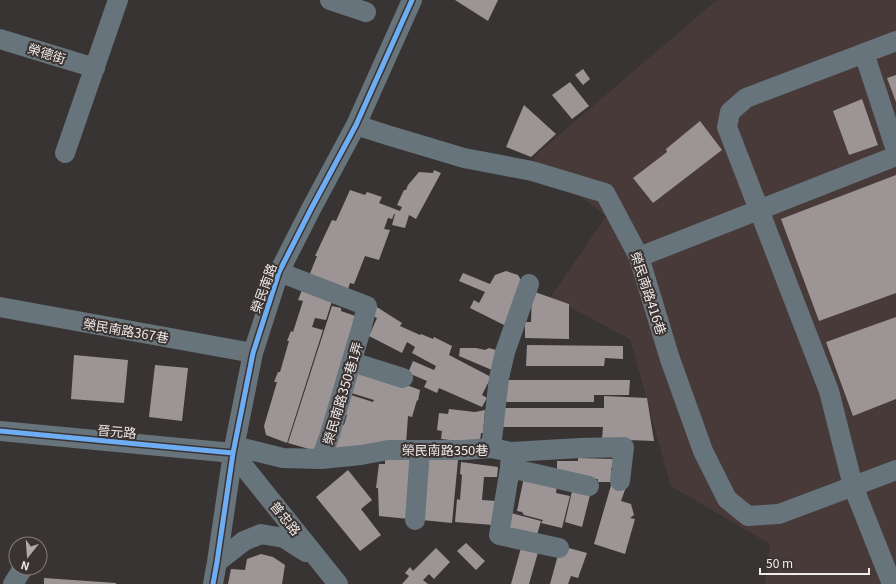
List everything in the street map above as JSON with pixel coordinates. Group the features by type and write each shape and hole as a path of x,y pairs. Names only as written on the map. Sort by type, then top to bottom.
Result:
{"street":[{"path":"64,153 118,0"},
{"path":"330,0 366,12"},
{"name":"榮民南路","path":"214,584 234,449 252,353 279,272 356,125 412,0"},
{"name":"榮德街","path":"0,39 95,68"},
{"path":"892,584 853,486 828,391 727,127 730,112 746,98 896,41"},
{"path":"864,54 896,150"},
{"name":"榮民南路416巷","path":"356,125 464,158 532,171 605,193 639,257 670,359 702,451 727,499 748,516 779,514 853,486"},
{"path":"639,257 896,156"},
{"name":"榮民南路350巷1弄","path":"279,272 367,306 352,362 321,459"},
{"path":"491,448 499,378 505,352 528,284"},
{"name":"榮民南路367巷","path":"0,307 252,353"},
{"path":"352,362 403,378"},
{"name":"晉元路","path":"0,432 234,449"},
{"name":"榮民南路350巷","path":"234,449 283,458 321,459 361,455 388,450 462,450 491,448 510,460 580,448 624,447 620,481"},
{"name":"普忠路","path":"234,449 338,584"},
{"path":"415,520 420,450"},
{"path":"559,548 499,535 510,460 589,486"},
{"path":"853,486 896,470"},
{"path":"218,562 244,541 261,534 284,538 319,560"}],"shaded area":[{"path":"717,0 896,0 896,584 765,584 770,544 671,486 630,339 551,297 606,216 532,158"}],"building":[{"path":"455,0 498,0 488,21"},
{"path":"583,69 590,79 583,85 575,75"},
{"path":"896,75 896,102 887,78"},
{"path":"570,82 589,106 572,119 552,95"},
{"path":"862,99 878,145 849,155 833,111"},
{"path":"524,105 556,134 531,157 506,147"},
{"path":"700,121 722,150 653,203 633,178 667,152 666,149"},
{"path":"434,170 441,173 416,219 409,215 405,228 392,225 395,214 392,219 388,218 384,229 390,230 379,260 365,256 354,284 350,283 347,292 309,276 317,256 315,256 332,220 336,221 350,190 365,195 367,192 382,197 379,203 400,211 402,207 397,205 408,185 419,172 433,173"},
{"path":"896,175 896,293 819,321 781,219"},
{"path":"506,271 518,275 523,284 508,327 470,308 474,300 479,303 485,292 459,281 463,273 490,284 495,275"},
{"path":"302,290 332,301 326,320 315,318 312,327 323,330 287,443 266,435 264,426 277,382 274,382 278,372 280,372 289,341 287,341 291,331 293,332 303,301 298,300"},
{"path":"532,291 569,304 569,339 525,338 525,322 531,322"},
{"path":"372,304 402,323 400,326 420,335 421,334 433,339 434,337 452,346 449,355 491,377 482,395 487,398 482,407 439,388 437,393 424,387 427,381 408,373 413,361 434,370 436,366 412,353 415,347 407,342 402,353 369,336 377,318 370,315"},
{"path":"332,306 341,308 341,311 361,318 316,451 288,443"},
{"path":"896,317 896,399 853,416 826,342"},
{"path":"527,345 623,346 623,359 605,358 604,366 526,366"},
{"path":"460,348 476,348 485,350 489,348 496,350 492,370 459,356"},
{"path":"74,355 128,360 124,403 71,399"},
{"path":"155,365 188,368 182,421 149,417"},
{"path":"358,371 381,378 380,381 403,388 404,384 420,390 418,401 417,400 412,417 408,416 406,444 373,449 360,445 359,450 333,450 342,424 344,425 347,415 345,415 351,395 373,402 374,400 351,393"},
{"path":"507,380 630,380 629,395 594,395 594,402 505,402"},
{"path":"604,396 647,398 654,441 602,439 603,427 502,427 503,408 604,408"},
{"path":"449,409 475,412 485,410 483,433 481,433 479,447 451,443 450,440 441,439 442,431 437,430 439,413 448,414"},
{"path":"385,456 414,456 409,519 379,516 378,488 376,488 379,464 385,464"},
{"path":"428,456 458,460 452,523 422,520"},
{"path":"578,458 614,459 614,468 611,468 612,482 598,482 598,479 589,479 557,473 557,461 578,461"},
{"path":"461,462 498,467 497,477 484,477 482,500 496,501 493,525 455,522 457,499 460,500 462,475 460,474"},
{"path":"348,470 372,500 361,509 381,535 360,551 316,497"},
{"path":"524,477 557,484 556,493 570,496 562,528 541,523 543,520 524,515 522,512 517,511"},
{"path":"612,482 626,487 621,501 631,504 634,515 630,518 635,519 625,554 594,544"},
{"path":"573,487 591,491 582,527 565,522"},
{"path":"511,513 541,521 537,535 507,530"},
{"path":"466,543 485,561 476,570 457,551"},
{"path":"522,544 539,549 529,584 511,584"},
{"path":"565,547 587,553 578,578 571,576 568,584 550,584 558,555"},
{"path":"436,548 450,562 434,579 429,574 423,580 428,584 402,584 409,576 405,573 410,567 413,571"},
{"path":"261,554 273,557 285,565 282,584 228,584 231,569 245,570 247,559"},
{"path":"44,578 116,583 116,584 44,584"}],"cycle path":[{"path":"213,584 233,453 253,353 279,272 356,125 412,0"},
{"path":"0,431 233,453"}]}
